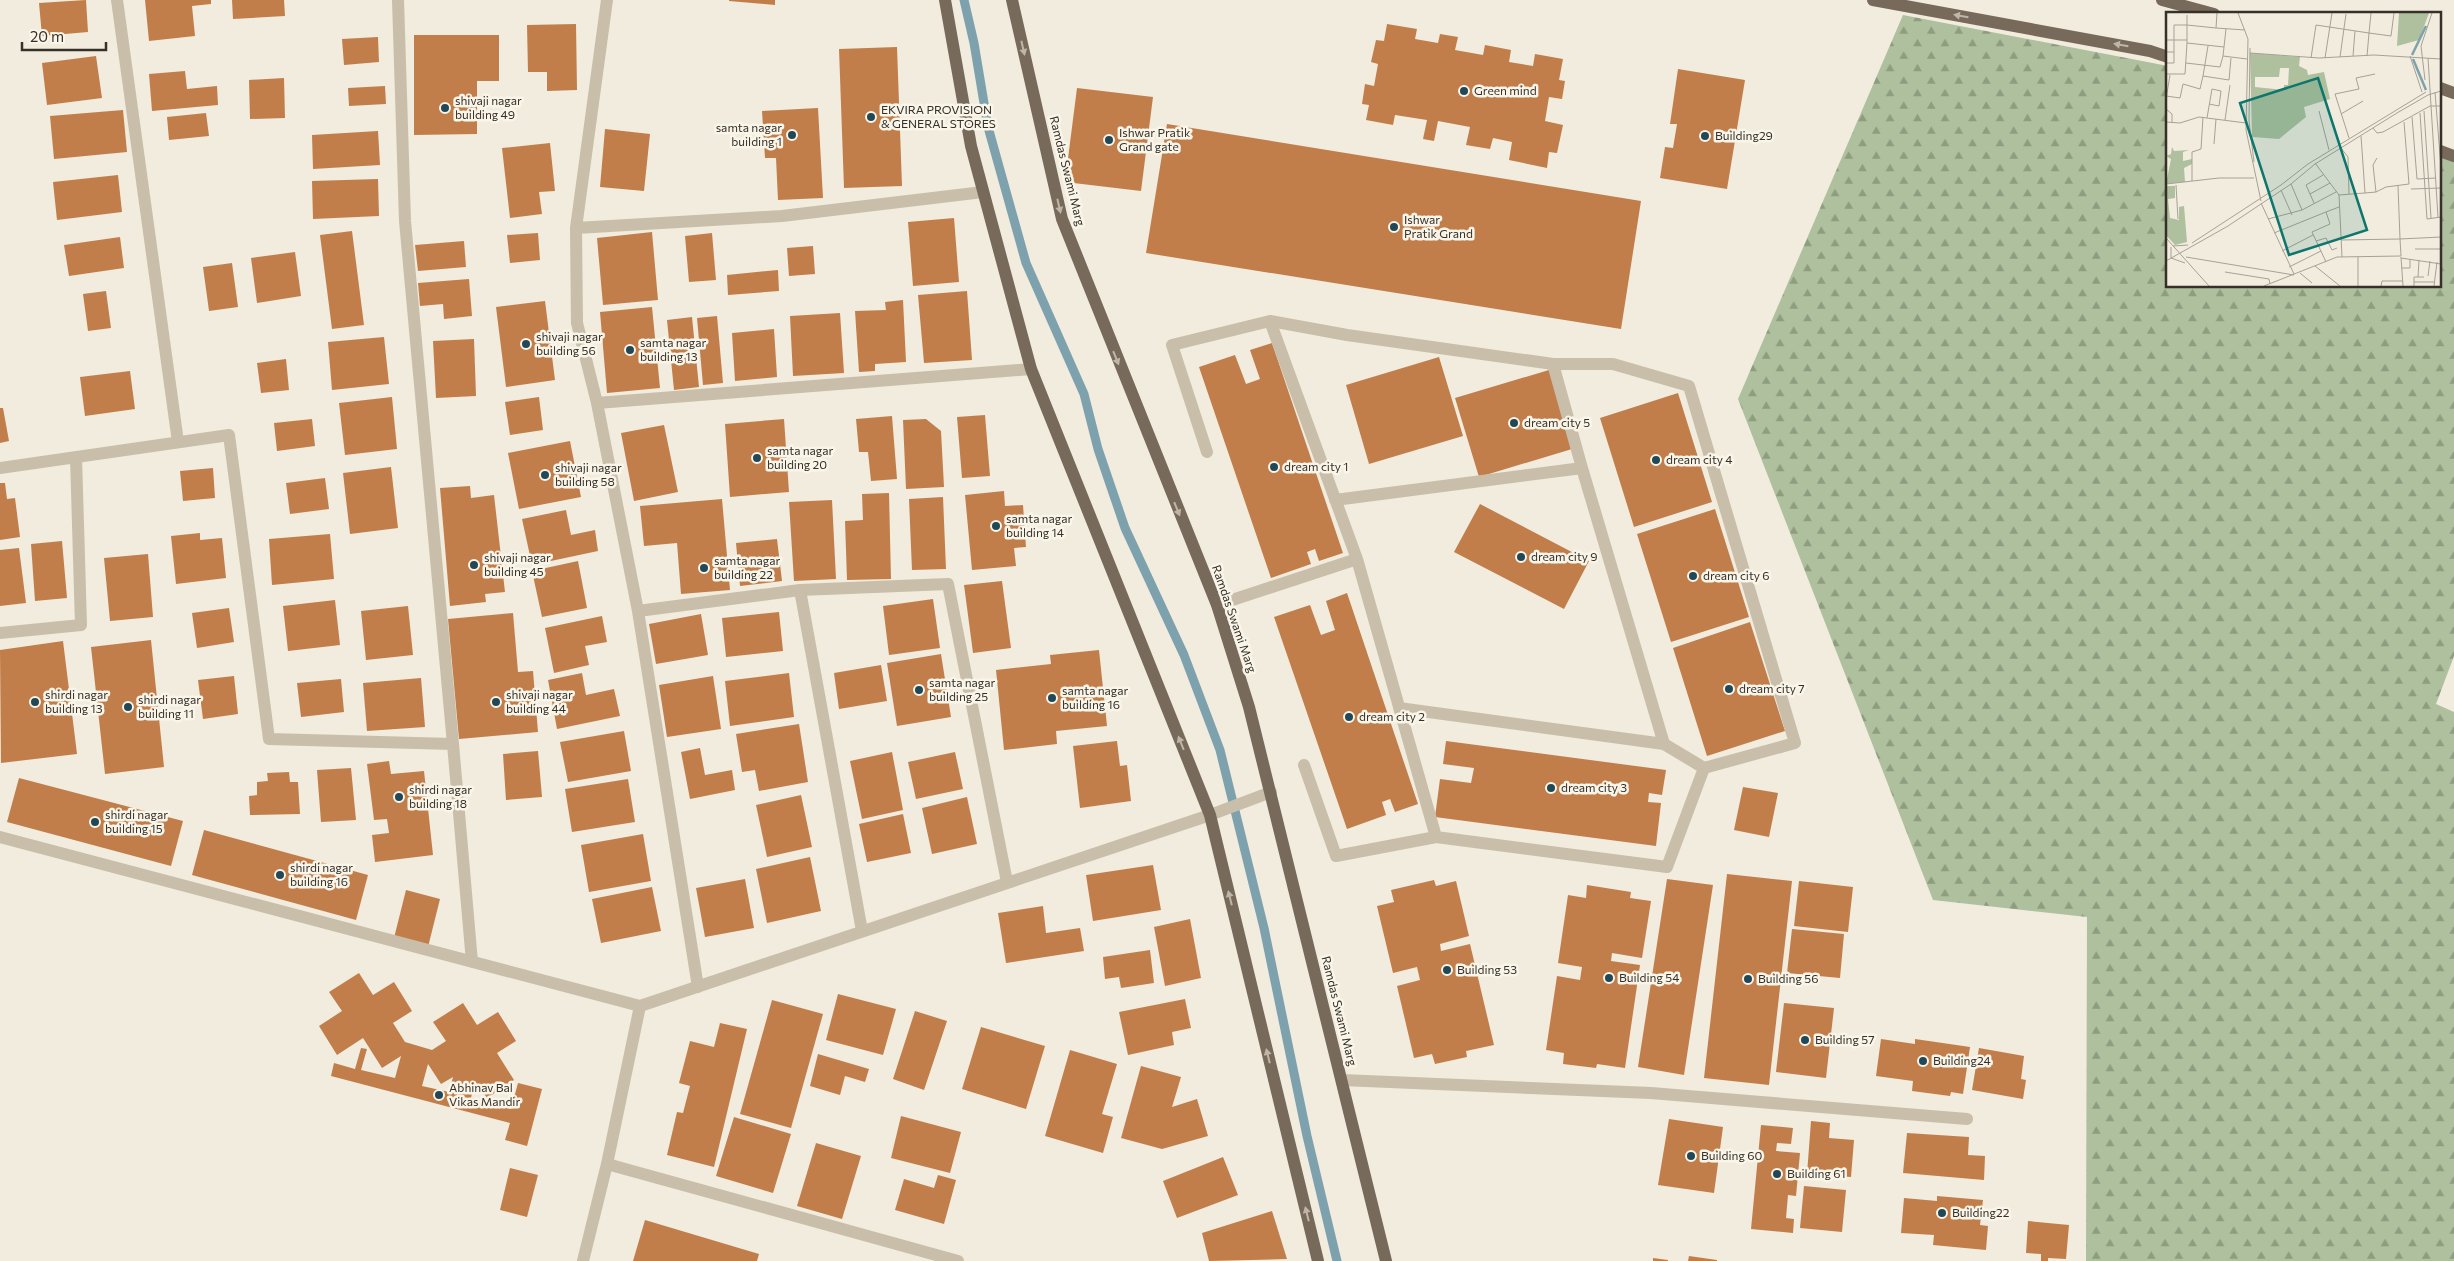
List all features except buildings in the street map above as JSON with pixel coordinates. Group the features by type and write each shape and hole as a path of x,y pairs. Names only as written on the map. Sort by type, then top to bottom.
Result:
{"main road":[{"path":"945,0 971,146 1031,369 1213,813 1318,1261"},
{"name":"Ramdas Swami Marg","path":"1012,0 1062,219 1217,605 1249,707 1386,1261"},
{"path":"1873,0 2150,51 2166,56"},
{"path":"2162,0 2207,12"},
{"path":"2442,89 2454,93"},
{"path":"2442,152 2454,156"}],"street":[{"path":"117,0 178,442"},
{"path":"398,0 405,221 472,962"},
{"path":"606,0 576,228 578,323 597,402 638,611 698,986"},
{"path":"576,228 782,216 983,192"},
{"path":"1270,320 1357,559 1436,837"},
{"path":"1207,452 1172,345 1270,320 1347,335 1553,364 1613,364 1689,386 1794,743 1704,768 1664,744 1398,708"},
{"path":"1553,364 1664,744"},
{"path":"597,402 1031,369"},
{"path":"0,468 229,435 269,739 453,744"},
{"path":"0,634 81,625 76,457"},
{"path":"1335,500 1582,468"},
{"path":"1217,605 1357,559"},
{"path":"638,611 800,590 948,584 1007,882"},
{"path":"800,590 862,931"},
{"path":"1304,766 1336,856 1436,837 1667,867 1704,768"},
{"path":"0,837 640,1006 1271,792"},
{"path":"583,1261 608,1164 640,1006"},
{"path":"1342,1080 1651,1094 1967,1119"},
{"path":"608,1164 958,1261"}],"green space":[{"path":"1903,15 2166,66 2166,288 2442,288 2442,152 2454,156 2454,656 2436,704 2454,712 2454,1261 2086,1261 2087,917 1933,900 1738,399"}],"waterway":[{"path":"964,0 974,43 988,127 1026,263 1084,394 1098,449 1125,528 1184,655 1220,750 1264,928 1307,1136 1337,1261"}],"place":[{"name":"Green mind","path":"1464,91"},
{"name":"shivaji nagar building 49","path":"445,108"},
{"name":"EKVIRA PROVISION & GENERAL STORES","path":"871,117"},
{"name":"samta nagar building 1","path":"792,135"},
{"name":"Building29","path":"1705,136"},
{"name":"Ishwar Pratik Grand gate","path":"1109,140"},
{"name":"Ishwar Pratik Grand","path":"1394,227"},
{"name":"shivaji nagar building 56","path":"526,344"},
{"name":"samta nagar building 13","path":"630,350"},
{"name":"dream city 5","path":"1514,423"},
{"name":"samta nagar building 20","path":"757,458"},
{"name":"dream city 4","path":"1656,460"},
{"name":"dream city 1","path":"1274,467"},
{"name":"shivaji nagar building 58","path":"545,475"},
{"name":"samta nagar building 14","path":"996,526"},
{"name":"dream city 9","path":"1521,557"},
{"name":"shivaji nagar building 45","path":"474,565"},
{"name":"samta nagar building 22","path":"704,568"},
{"name":"dream city 6","path":"1693,576"},
{"name":"dream city 7","path":"1729,689"},
{"name":"samta nagar building 25","path":"919,690"},
{"name":"samta nagar building 16","path":"1052,698"},
{"name":"shirdi nagar building 13","path":"35,702"},
{"name":"shivaji nagar building 44","path":"496,702"},
{"name":"shirdi nagar building 11","path":"128,707"},
{"name":"dream city 2","path":"1349,717"},
{"name":"dream city 3","path":"1551,788"},
{"name":"shirdi nagar building 18","path":"399,797"},
{"name":"shirdi nagar building 15","path":"95,822"},
{"name":"shirdi nagar building 16","path":"280,875"},
{"name":"Building 53","path":"1447,970"},
{"name":"Building 54","path":"1609,978"},
{"name":"Building 56","path":"1748,979"},
{"name":"Building 57","path":"1805,1040"},
{"name":"Building24","path":"1923,1061"},
{"name":"Abhinav Bal Vikas Mandir","path":"439,1095"},
{"name":"Building 60","path":"1691,1156"},
{"name":"Building 61","path":"1777,1174"},
{"name":"Building22","path":"1942,1213"}]}
